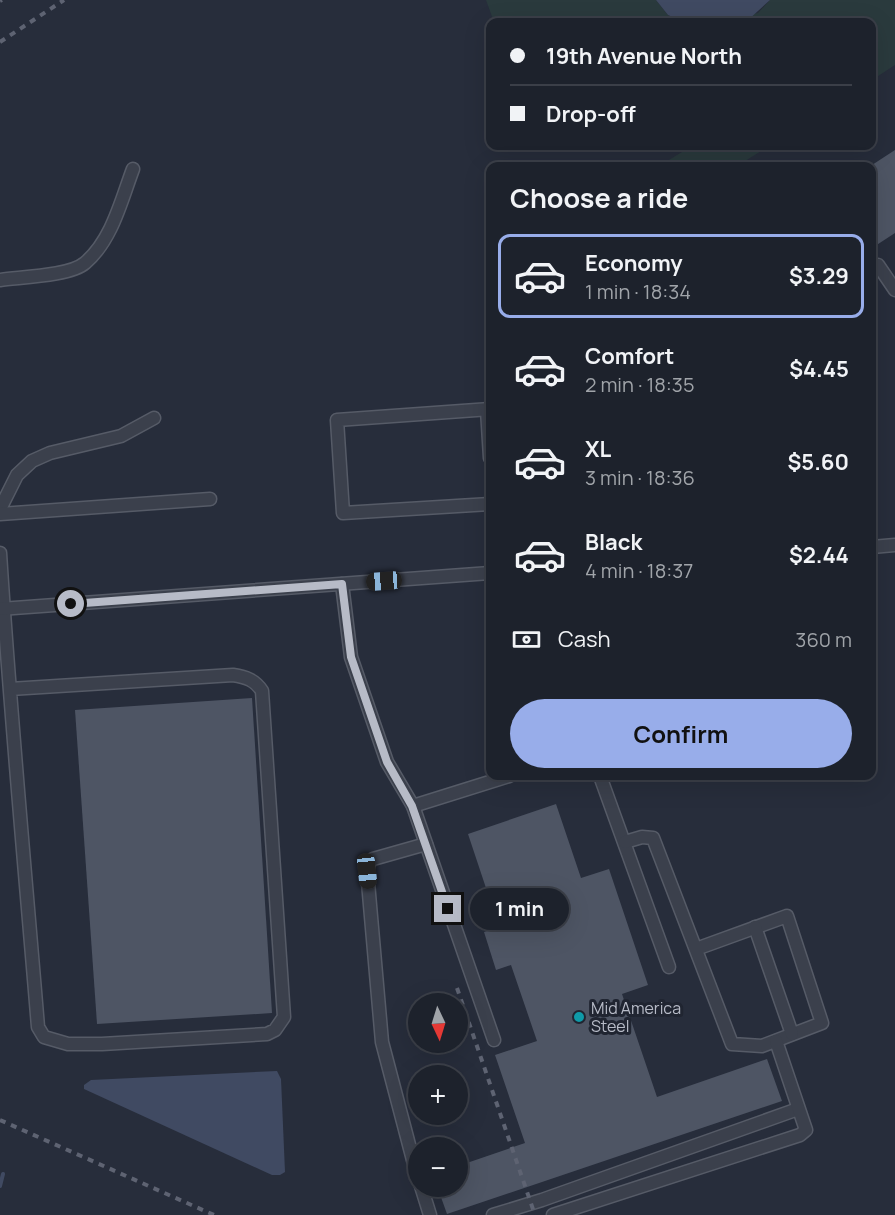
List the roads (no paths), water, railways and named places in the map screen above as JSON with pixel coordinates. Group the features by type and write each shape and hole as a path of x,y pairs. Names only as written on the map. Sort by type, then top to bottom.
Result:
{"street":[{"path":"0,280 67,270 85,264 111,231 133,169"},
{"path":"878,265 895,290"},
{"path":"486,410 337,420 343,513 486,504"},
{"path":"0,509 18,475 32,461 50,453 121,436 154,418"},
{"path":"0,514 210,499"},
{"path":"876,547 895,545"},
{"path":"0,553 2,609 38,1027 44,1037 68,1044 267,1034 275,1030 284,1017 262,691 257,684 246,677 233,675 10,689"},
{"path":"2,609 486,573"},
{"path":"342,584 351,657 387,762 412,806 494,1040"},
{"path":"412,806 496,780"},
{"path":"602,780 669,967"},
{"path":"625,842 642,837 653,838 732,1044 762,1046 822,1023 787,916 696,950"},
{"path":"408,1141 382,1042 367,871 373,859 426,844"},
{"path":"755,927 792,1035"},
{"path":"553,1215 800,1136 806,1130 776,1041"},
{"path":"493,1215 542,1200 798,1109"},
{"path":"424,1197 430,1215"}],"water":[{"path":"656,0 770,0 750,18 695,16 675,18 668,15"},
{"path":"277,1071 281,1079 285,1172 280,1175 272,1175 84,1089 84,1085 91,1080"}],"waterway":[{"path":"0,1186 3,1174"}],"railway":[{"path":"0,42 64,0"},
{"path":"457,988 535,1215"},
{"path":"0,1120 214,1215"}],"place":[{"name":"Mid America Steel","path":"579,1017"}]}
